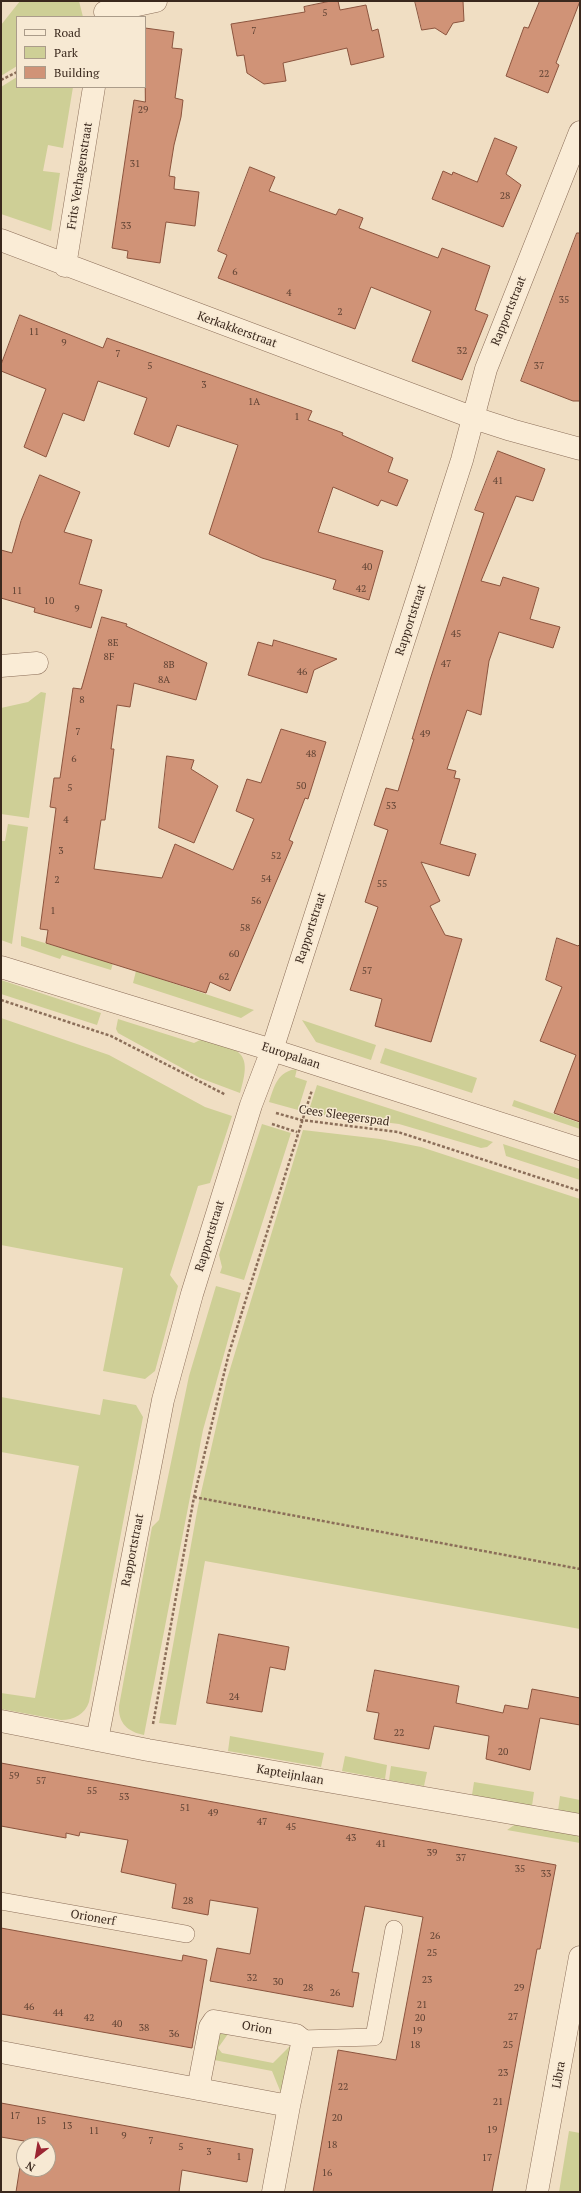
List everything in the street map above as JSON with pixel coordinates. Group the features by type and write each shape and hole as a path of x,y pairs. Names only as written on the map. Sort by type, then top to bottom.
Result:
{"street":[{"path":"104,10 156,1"},
{"name":"Frits Verhagenstraat","path":"66,266 94,88"},
{"name":"Rapportstraat","path":"97,1740 163,1400 205,1251 252,1106 272,1050 462,460 486,369 580,132"},
{"name":"Kerkakkerstraat","path":"1,240 66,266 474,418 580,449"},
{"path":"1,666 37,663"},
{"name":"Europalaan","path":"1,967 320,1065 580,1149"},
{"name":"Kapteijnlaan","path":"1,1721 148,1750 580,1825"},
{"name":"Libra","path":"537,2192 580,1957"},
{"name":"Orion","path":"198,2089 210,2027 214,2022 296,2035 301,2039"},
{"path":"273,2192 302,2044 301,2039"},
{"path":"1,2052 289,2106"}],"lane":[{"name":"Orionerf","path":"1,1901 186,1934"},
{"path":"301,2039 374,2037 394,1928"}],"path":[{"path":"1,80 16,72"},
{"name":"Cees Sleegerspad","path":"1,1000 111,1036 210,1088 252,1106 301,1120 398,1132 580,1190"},
{"path":"148,1750 194,1497 229,1353 301,1120 320,1065"},
{"path":"194,1497 580,1569"}],"green space":[{"path":"20,1 79,1 83,16 16,16 16,67 1,76 1,25"},
{"path":"16,78 16,88 73,88 63,148 48,145 43,171 60,173 51,231 1,214 1,87"},
{"path":"41,692 46,693 29,818 1,814 1,708 28,702"},
{"path":"8,824 28,827 12,944 1,940 1,841 5,841"},
{"path":"21,936 113,963 111,970 62,955 60,959 21,946"},
{"path":"136,971 254,1010 241,1018 133,983"},
{"path":"1,980 101,1013 97,1025 1,994"},
{"path":"1,1018 109,1055 205,1107 232,1116 210,1183 198,1186 170,1275 178,1286 155,1371 145,1379 103,1371 123,1268 1,1245"},
{"path":"118,1019 194,1043 204,1038 235,1050 244,1060 245,1068 240,1093 200,1078 118,1033 116,1029"},
{"path":"302,1020 376,1045 371,1060 316,1042"},
{"path":"385,1048 477,1078 472,1093 380,1063"},
{"path":"297,1069 295,1077 307,1081 298,1110 269,1102 275,1085 281,1076 291,1070"},
{"path":"317,1085 493,1142 487,1147 481,1148 399,1124 308,1113"},
{"path":"514,1100 580,1123 580,1129 512,1106"},
{"path":"262,1124 291,1133 244,1280 220,1273 222,1267 219,1255"},
{"path":"303,1130 380,1139 421,1147 580,1199 580,1629 205,1561 176,1725 159,1723 198,1506 227,1379"},
{"path":"503,1144 580,1169 580,1180 506,1156"},
{"path":"216,1286 241,1293 203,1430 144,1735 138,1734 125,1726 122,1722 119,1706 152,1527 159,1520 189,1376"},
{"path":"1,1397 100,1415 103,1399 136,1405 143,1417 89,1702 82,1713 70,1719 61,1720 1,1709 1,1693 35,1698 79,1466 1,1452"},
{"path":"230,1736 324,1753 321,1767 228,1751"},
{"path":"345,1756 387,1765 385,1779 342,1771"},
{"path":"391,1766 427,1772 424,1786 389,1780"},
{"path":"474,1782 534,1792 532,1806 472,1795"},
{"path":"560,1796 580,1800 580,1815 558,1811"},
{"path":"517,1823 578,1835 580,1843 507,1830"},
{"path":"220,2032 228,2034 218,2048 222,2053 273,2063 291,2045 281,2093 272,2071 214,2060 218,2035"},
{"path":"569,2131 580,2133 580,2192 559,2192"}],"building":[{"path":"331,1 338,1 340,10 366,5 372,31 378,29 384,57 351,65 347,48 283,63 286,81 264,84 247,73 244,55 237,56 231,24 305,12 304,7"},
{"path":"415,1 463,1 464,21 453,23 446,35 435,28 422,30"},
{"path":"540,1 580,1 556,63 559,65 548,93 506,76 524,27 528,28"},
{"path":"146,28 174,32 172,48 182,49 175,98 183,100 169,176 175,177 174,189 199,192 195,226 166,222 160,263 127,258 128,251 112,248 134,100 145,102"},
{"path":"495,138 517,147 506,174 521,185 503,227 432,199 443,171 452,175 453,172 477,182"},
{"path":"250,167 275,177 269,191 336,215 339,209 363,218 359,228 438,258 442,248 490,266 475,310 488,315 462,380 412,361 431,311 371,287 355,329 218,278 227,255 218,251"},
{"path":"577,233 580,233 580,401 573,401 521,381"},
{"path":"20,315 103,348 107,338 312,411 308,420 343,433 342,435 393,458 388,472 408,480 397,506 381,500 378,506 333,487 318,532 383,551 369,600 333,589 336,580 262,558 209,534 238,445 177,425 169,447 134,434 147,398 98,381 84,421 63,413 46,457 24,447 46,389 1,371 1,365"},
{"path":"498,451 545,469 533,501 516,496 481,581 500,586 503,577 539,588 530,619 560,627 553,648 499,632 489,661 481,715 467,710 447,769 456,771 454,778 460,779 440,844 476,854 469,876 421,862 440,901 430,906 445,935 462,939 431,1042 375,1026 382,999 350,990 378,907 365,902 388,830 374,825 386,788 398,791 431,677 484,513 475,510"},
{"path":"40,475 80,492 64,532 92,540 79,584 102,590 91,628 34,612 35,608 1,598 1,550 12,553 21,521"},
{"path":"102,617 127,624 126,626 207,663 196,700 134,683 130,707 117,705 111,749 114,749 105,820 101,820 94,869 162,878 175,844 233,870 254,819 236,811 247,779 261,783 281,729 326,742 308,799 305,798 289,840 293,842 230,991 210,982 206,993 46,943 48,930 40,929 56,808 50,807 54,778 60,778 73,688 81,689"},
{"path":"274,640 337,659 314,670 307,693 248,675 258,642 272,646"},
{"path":"167,756 194,760 191,769 218,786 194,843 159,828"},
{"path":"557,938 578,946 580,944 580,1122 554,1113 576,1055 540,1041 562,987 546,980"},
{"path":"219,1634 289,1647 285,1670 270,1667 262,1712 207,1703"},
{"path":"375,1670 459,1686 456,1703 503,1713 505,1705 528,1709 532,1689 580,1698 580,1725 540,1718 530,1770 486,1759 489,1736 434,1726 429,1749 374,1739 379,1713 367,1711"},
{"path":"1,1763 556,1865 540,1949 537,1949 492,2192 313,2192 338,2050 396,2060 423,1917 365,1906 352,1972 359,1973 353,2007 210,1981 217,1948 250,1954 258,1908 210,1900 208,1915 172,1908 176,1884 121,1872 128,1840 80,1832 79,1836 66,1833 66,1838 1,1826"},
{"path":"1,1928 182,1961 183,1955 207,1960 192,2048 1,2014"},
{"path":"1,2103 253,2149 247,2182 182,2170 179,2192 16,2192 18,2177 56,2177 56,2137 16,2137 16,2140 1,2137"}]}
